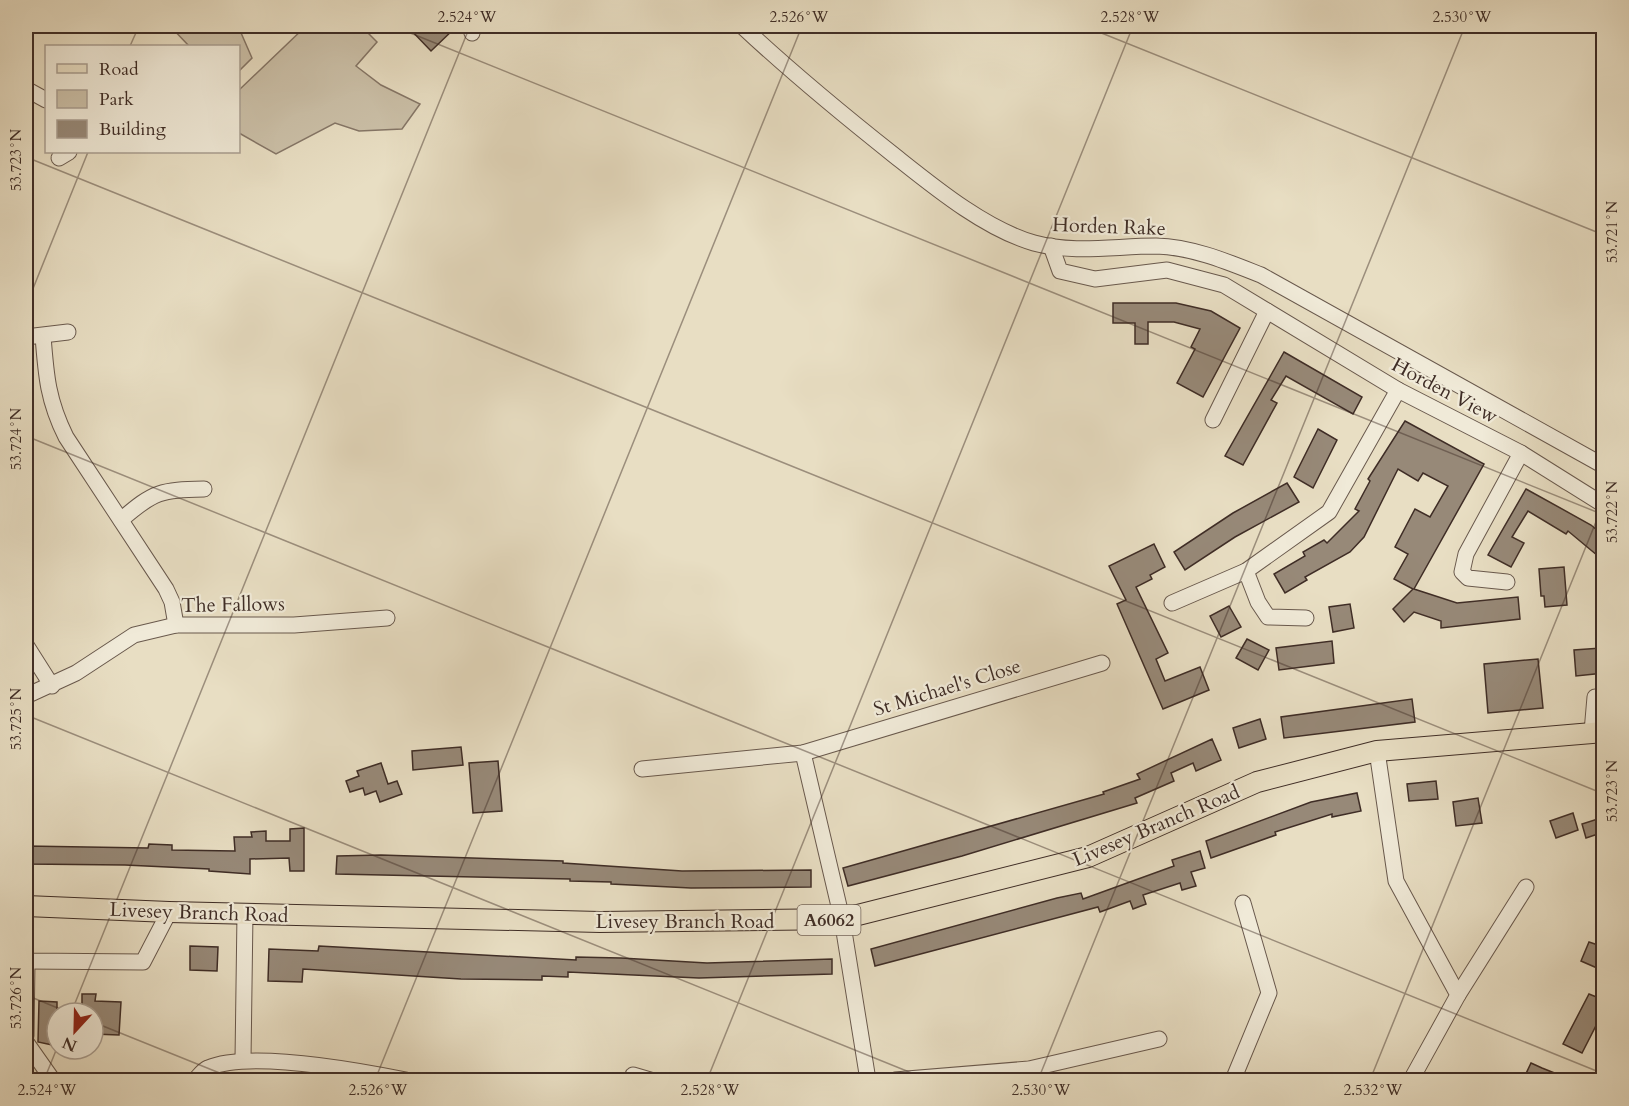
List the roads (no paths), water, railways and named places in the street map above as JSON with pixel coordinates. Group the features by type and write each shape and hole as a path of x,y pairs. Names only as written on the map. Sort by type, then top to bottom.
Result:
{"main road":[{"name":"Livesey Branch Road","path":"26,906 169,912 600,922 842,920 1088,857 1257,782 1377,751 1598,732"}],"street":[{"name":"Horden Rake","path":"742,26 802,82 939,190 1013,234 1051,246 1077,250 1159,246 1214,256 1261,275 1604,466"},
{"path":"26,89 45,99"},
{"name":"Horden View","path":"1051,246 1060,271 1095,279 1167,270 1224,285 1398,390 1521,453 1604,505"},
{"path":"1213,420 1267,311"},
{"path":"26,337 68,332"},
{"path":"43,336 48,390 56,416 66,437 166,589 172,602 176,625"},
{"path":"1172,603 1246,571 1329,512 1398,390"},
{"path":"1507,582 1468,578 1462,572 1466,554 1521,453"},
{"path":"121,520 142,501 159,492 204,489"},
{"path":"1246,571 1258,602 1268,617 1306,618"},
{"name":"The Fallows","path":"26,696 76,673 134,635 176,625 294,625 387,618"},
{"path":"26,645 52,686"},
{"name":"St Michael's Close","path":"642,769 803,753 1102,663"},
{"path":"1598,732 1594,697 1604,696"},
{"path":"1377,751 1396,881 1458,995"},
{"path":"803,753 842,920 868,1080"},
{"path":"1411,1080 1458,995 1526,887"},
{"path":"1233,1080 1269,993 1243,903"},
{"path":"26,1036 26,958 143,962 169,912"},
{"path":"243,1060 245,913"},
{"path":"895,1080 1029,1069 1159,1039"},
{"path":"26,1042 52,1079"},
{"path":"195,1080 206,1068 243,1060 300,1073 356,1070 406,1080"},
{"path":"633,1075 650,1080"}]}
